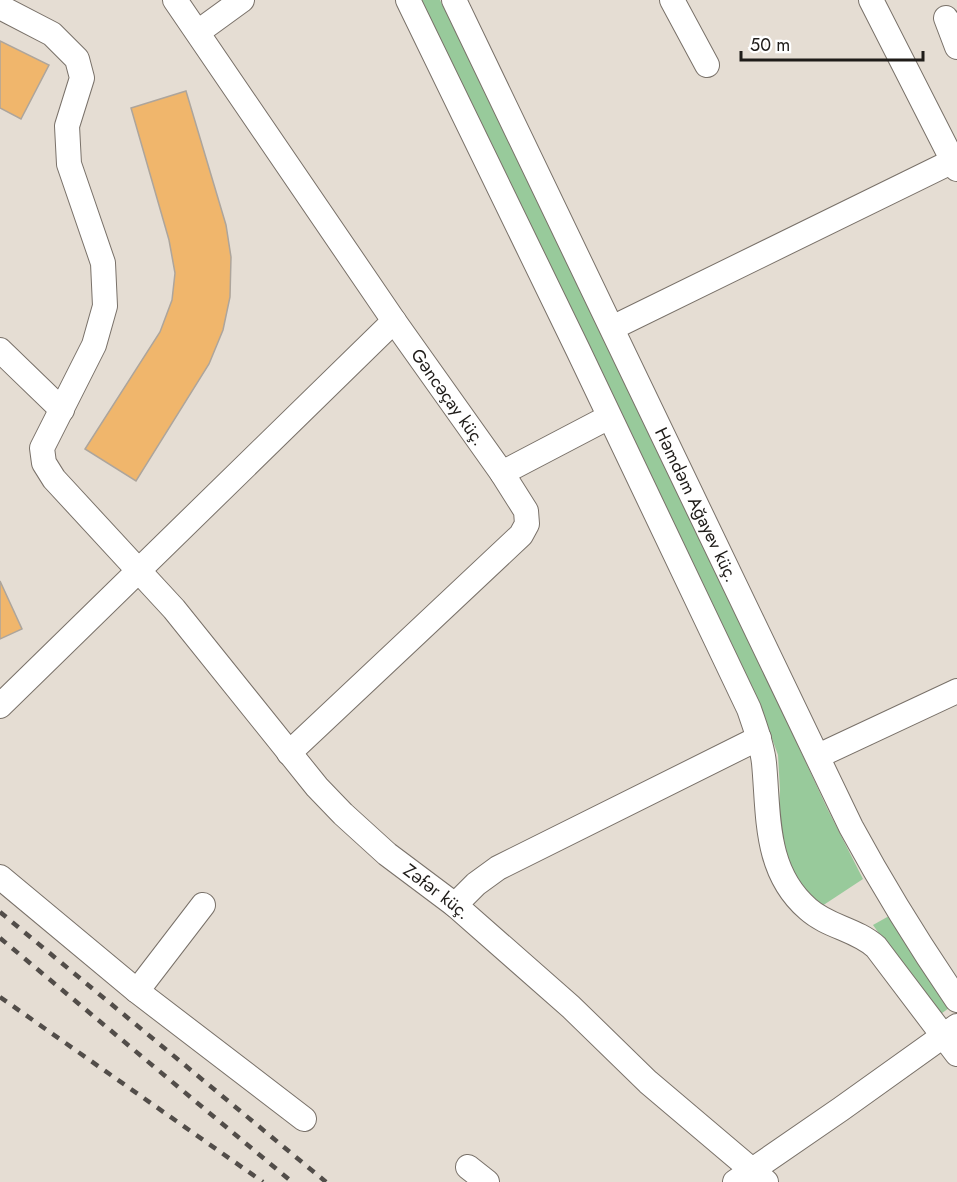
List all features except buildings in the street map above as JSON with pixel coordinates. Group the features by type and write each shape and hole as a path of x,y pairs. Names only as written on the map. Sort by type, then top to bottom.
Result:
{"street":[{"name":"Gəncəçay küç.","path":"175,0 526,511 527,524 521,535 289,753"},
{"path":"198,32 242,0"},
{"path":"408,0 749,709 759,738 772,854 780,873 795,896 812,913 865,937 876,947 952,1038 751,1178"},
{"name":"Həmdəm Ağayev küç.","path":"454,0 851,827 912,934 957,1000"},
{"path":"672,0 707,64"},
{"path":"612,328 955,165 872,0"},
{"name":"Zəfər küç.","path":"0,8 52,34 77,59 82,78 67,126 69,164 102,263 105,306 94,345 42,448 44,463 54,479 140,570 201,640 289,753 344,814 387,854 455,905 571,1007 751,1178"},
{"path":"946,18 957,47"},
{"path":"0,706 394,321"},
{"path":"0,350 62,410"},
{"path":"502,473 609,417"},
{"path":"818,756 957,691"},
{"path":"455,905 476,884 498,868 759,738"},
{"path":"0,877 137,991 304,1119"},
{"path":"137,991 203,905"},
{"path":"468,1167 487,1182"}],"green space":[{"path":"419,0 440,0 711,558 827,808 863,879 822,906 802,890 785,856 778,828 780,790 778,755 756,695"},
{"path":"889,916 949,1008 938,1016 873,925"}],"railway":[{"path":"0,912 326,1182"},
{"path":"0,938 292,1182"},
{"path":"0,997 263,1182"}]}
